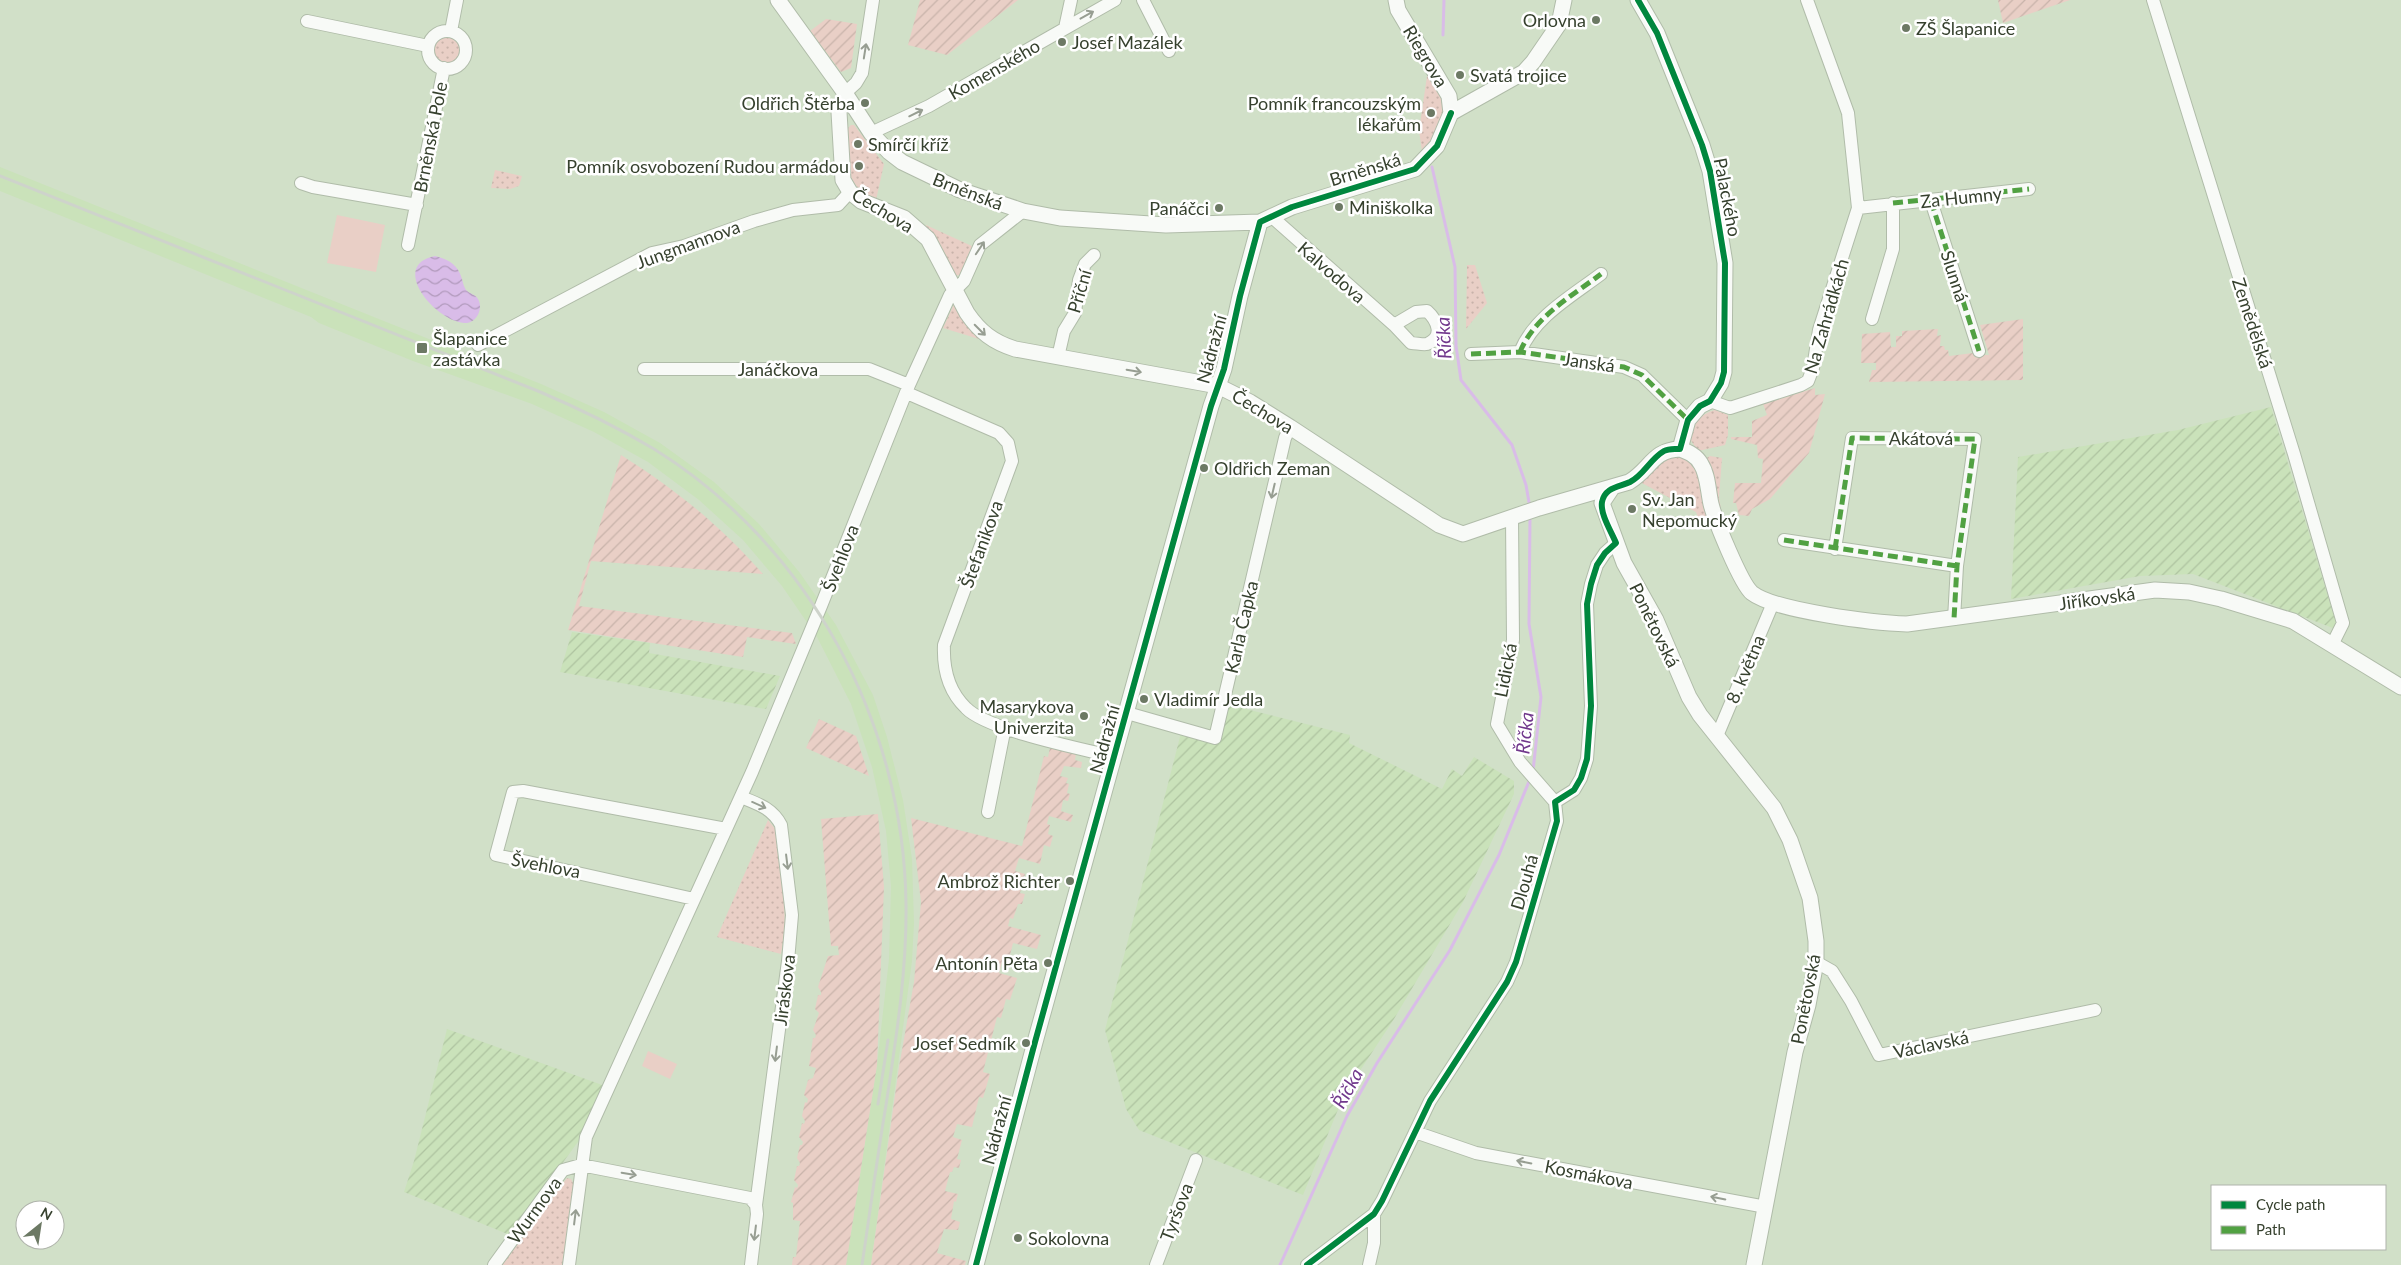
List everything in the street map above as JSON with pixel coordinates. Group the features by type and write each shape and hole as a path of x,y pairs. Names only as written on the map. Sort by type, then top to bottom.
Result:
{"street":[{"path":"307,21 428,46 434,35 451,31 457,0"},
{"name":"Brněnská","path":"778,0 845,93 871,133 889,152 915,169 960,190 1023,211 1060,218 1166,225 1266,220 1292,208 1415,169 1437,146 1451,113"},
{"path":"845,93 856,83 862,73 872,0"},
{"path":"1064,28 1070,0"},
{"name":"Komenského","path":"871,133 929,106 1115,0"},
{"path":"1143,0 1169,51"},
{"name":"Riegrova","path":"1396,0 1398,10 1449,96 1451,113"},
{"path":"1451,113 1524,72 1559,24 1564,0"},
{"name":"Palackého","path":"1638,0 1657,33 1702,145 1710,172 1725,263 1724,372 1721,383 1710,401"},
{"name":"Na Zahrádkách","path":"1710,401 1730,408 1808,381 1813,368 1820,330 1858,208 1848,113 1807,0"},
{"name":"Zemědělská","path":"2153,0 2294,454 2343,623 2332,645"},
{"name":"Brněnská Pole","path":"428,46 430,58 438,67 450,68 460,63 465,53 464,42 457,34 451,31"},
{"name":"Brněnská Pole","path":"408,245 444,68"},
{"name":"Čechova","path":"845,93 840,112 843,180 850,192 861,201 904,218 928,239 955,288 966,313 990,340 1015,350 1218,386 1290,427 1439,525 1463,534 1538,508 1629,482 1641,475 1656,456 1667,449 1680,449"},
{"name":"Brněnská Pole","path":"301,183 312,187 417,205"},
{"name":"Za Humny","path":"1893,204 2029,189"},
{"name":"Jungmannova","path":"478,345 652,253 684,246 754,221 793,210 838,204 850,192"},
{"name":"Slunná","path":"1931,200 1979,351"},
{"path":"1858,208 1893,204 1893,249 1872,319"},
{"path":"955,288 964,282 980,245 1023,211"},
{"name":"Kalvodova","path":"1266,220 1394,325"},
{"name":"Nádražní","path":"976,1265 1035,1042 1266,220"},
{"name":"Příční","path":"1058,357 1064,331 1075,313 1079,280 1085,264 1094,255"},
{"path":"1520,352 1524,341 1543,318 1601,274"},
{"name":"Švehlova","path":"569,1265 586,1136 741,797 798,664 908,389 950,295 955,288"},
{"name":"Janská","path":"1471,354 1520,352 1624,366 1642,375 1688,420"},
{"name":"Janáčkova","path":"644,369 869,369 908,389"},
{"name":"Štefanikova","path":"908,389 999,433 1008,443 1012,461 944,645 943,663 950,687 966,709 988,722 1115,757"},
{"path":"1680,449 1688,420 1700,406 1710,401"},
{"name":"Karla Čapka","path":"1127,713 1215,738 1279,466 1290,427"},
{"name":"Akátová","path":"1835,549 1852,438 1975,439 1957,566 1954,618"},
{"name":"Jiříkovská","path":"1680,449 1693,454 1701,464 1712,506 1746,588 1762,599 1773,603 1877,623 1907,624 2155,590 2189,592 2221,599 2293,621 2401,687"},
{"path":"1610,528 1602,503 1612,488"},
{"path":"1564,501 1582,502 1592,507 1603,516 1610,528"},
{"name":"Lidická","path":"1516,516 1512,640 1498,708 1497,724 1520,762 1555,802"},
{"name":"Ponětovská","path":"1610,528 1624,564 1656,620 1689,697 1774,808 1790,840 1810,898 1816,941 1816,962 1808,1005 1795,1052 1754,1265"},
{"path":"1784,540 1957,566"},
{"path":"1555,802 1574,790 1581,778 1587,759 1591,730 1587,604 1597,565 1616,543"},
{"name":"8. května","path":"1717,736 1773,603"},
{"path":"988,812 1005,727"},
{"name":"Švehlova","path":"694,899 565,868 496,855 513,792 532,792 726,829"},
{"name":"Jiráskova","path":"741,797 766,807 776,815 781,825 792,915 788,961 756,1205 757,1214 751,1265"},
{"name":"Dlouhá","path":"1369,1265 1374,1243 1374,1214 1430,1101 1506,982 1516,962 1557,821 1555,802"},
{"name":"Václavská","path":"1816,962 1832,971 1852,1002 1879,1055 2095,1010"},
{"name":"Kosmákova","path":"1415,1132 1476,1153 1766,1207"},
{"name":"Tyršova","path":"1156,1265 1196,1160"},
{"path":"581,1165 742,1195 750,1198 756,1205"},
{"name":"Wurmova","path":"494,1265 563,1170 581,1165"},
{"path":"1307,1265 1374,1214"}],"shaded area":[{"path":"920,0 1018,0 947,55 908,45"},
{"path":"1998,0 2070,0 2003,23"},
{"path":"826,19 857,24 851,68 841,72 810,31"},
{"path":"447,36 457,40 461,50 457,60 447,64 437,60 433,50 437,40"},
{"path":"1427,76 1431,76 1437,88 1443,107 1443,115 1437,132 1422,151 1419,131"},
{"path":"854,125 884,164 876,200 857,187 849,170 847,161 848,128"},
{"path":"0,167 541,384 604,412 660,443 714,482 759,524 800,573 836,625 873,695 887,737 903,800 912,859 914,923 912,961 871,1265 846,1265 877,1065 889,959 891,886 886,831 872,767 851,704 817,637 782,586 743,540 699,500 648,462 594,432 532,404 413,361 319,323 311,317 0,191"},
{"path":"495,170 522,176 519,186 510,189 491,188"},
{"path":"337,215 385,225 376,272 327,263"},
{"path":"926,225 974,247 960,275 954,276 925,231"},
{"path":"1467,265 1475,265 1487,303 1466,329"},
{"path":"955,302 964,320 979,339 943,328"},
{"path":"2023,319 2023,380 1869,382 1872,370 1876,370 1876,363 1861,363 1862,334 1890,332 1891,347 1896,347 1896,336 1902,336 1902,331 1938,329 1937,336 1941,335 1940,346 1944,346 1945,350 1948,350 1949,356 1981,352 1983,355 1989,355 1980,325"},
{"path":"1815,388 1815,395 1825,394 1809,453 1770,499 1752,509 1749,516 1739,515 1736,503 1733,503 1735,483 1761,483 1763,459 1758,458 1757,445 1731,439 1731,437 1752,437 1752,421 1767,415 1763,404"},
{"path":"2271,407 2338,630 2193,574 2140,576 2011,599 2018,457 2178,430"},
{"path":"1715,410 1728,415 1728,435 1725,445 1698,451 1690,439 1693,429 1701,417"},
{"path":"621,455 660,481 696,509 730,539 763,574 591,561 579,606 792,633 796,644 747,637 743,657 568,630"},
{"path":"1679,455 1695,463 1714,526 1709,528 1700,523 1696,512 1640,482 1658,462"},
{"path":"1710,456 1722,458 1719,497 1722,516 1705,459"},
{"path":"572,632 650,643 649,653 780,676 766,709 560,672"},
{"path":"1222,703 1350,735 1349,743 1442,789 1452,769 1462,776 1474,757 1514,781 1514,794 1463,902 1394,1019 1344,1095 1303,1195 1139,1130 1126,1109 1105,1030 1183,725 1217,735"},
{"path":"819,719 856,736 869,776 806,748"},
{"path":"1050,748 1076,754 1075,760 1082,762 1081,768 1064,766 1060,776 1068,778 1066,783 1069,784 1067,793 1070,794 1068,801 1063,800 1061,811 1073,815 1071,822 1049,816 1047,824 1050,825 1048,834 1053,836 1050,847 1044,845 1040,864 1019,858 1015,871 1025,874 1020,893 1025,894 1022,904 1018,904 1013,919 1010,918 1008,926 1041,935 1037,949 1013,943 1008,963 1002,962 999,973 1017,978 1010,1000 1006,999 1001,1018 997,1017 983,1072 990,1074 983,1098 979,1097 972,1127 957,1124 953,1137 962,1140 957,1159 961,1160 959,1168 954,1167 952,1172 950,1172 945,1191 958,1194 956,1202 954,1201 951,1219 960,1222 958,1230 944,1229 937,1253 966,1261 965,1265 871,1265 899,1067 914,982 921,902 911,818 1022,846 1044,756 1048,757"},
{"path":"878,814 884,887 877,1065 846,1265 792,1265 793,1257 796,1257 800,1221 793,1220 793,1203 791,1202 795,1187 797,1188 798,1185 794,1180 797,1166 800,1163 797,1158 800,1145 803,1142 799,1137 802,1123 804,1124 805,1121 802,1116 805,1102 807,1103 808,1099 804,1095 808,1080 813,1078 816,1068 809,1066 813,1038 816,1035 813,1030 819,1013 815,1009 818,995 821,995 818,987 828,956 839,955 838,946 831,946 821,819"},
{"path":"768,820 777,831 784,889 785,929 781,954 717,937"},
{"path":"447,1029 605,1086 583,1135 510,1235 404,1192 414,1161"},
{"path":"648,1051 677,1064 670,1079 642,1066"},
{"path":"567,1178 571,1179 575,1187 567,1265 502,1265"}],"water":[{"path":"435,256 449,261 456,267 466,290 478,299 480,307 478,315 472,321 464,323 452,320 440,313 421,292 416,280 416,270 422,261"}],"waterway":[{"name":"Říčka","path":"1443,35 1444,0"},
{"name":"Říčka","path":"1432,167 1455,267 1456,346 1461,380 1512,445 1526,485 1530,508"},
{"name":"Říčka","path":"1530,516 1529,624 1541,697 1533,771"},
{"name":"Říčka","path":"1280,1265 1347,1116 1377,1063 1450,950 1499,855 1530,779"}],"railway":[{"path":"0,176 538,391 612,425 654,449 709,489 758,535 801,587 837,645 866,706 888,770 901,836 906,904 903,980 862,1265"},
{"path":"878,1104 888,1040"}],"marked path":[{"path":"1893,203 2029,189"},
{"path":"1931,201 1979,351"},
{"path":"1520,352 1534,328 1544,318 1566,299 1601,274"},
{"path":"1471,354 1520,352 1624,367 1642,375 1688,420"},
{"path":"1835,549 1852,438 1975,439 1957,566 1954,619"},
{"path":"1784,540 1957,566"}],"cycle path":[{"path":"1307,1265 1374,1214 1430,1101 1507,982 1516,962 1557,821 1555,802 1574,790 1581,778 1587,759 1591,706 1587,604 1597,565 1605,553 1616,543 1606,522 1602,502 1609,490 1635,479 1659,454 1670,449 1680,449 1688,420 1700,406 1710,401 1721,383 1724,372 1725,263 1710,171 1702,145 1657,33 1638,0"},
{"path":"976,1265 1035,1042 1211,406 1224,369 1240,296 1260,222 1292,207 1415,169 1437,146 1451,113"}],"place":[{"name":"Orlovna","path":"1596,20"},
{"name":"ZŠ Šlapanice","path":"1906,28"},
{"name":"Josef Mazálek","path":"1062,42"},
{"name":"Svatá trojice","path":"1460,75"},
{"name":"Oldřich Štěrba","path":"865,103"},
{"name":"Pomník francouzským lékařům","path":"1431,113"},
{"name":"Smírčí kříž","path":"858,144"},
{"name":"Pomník osvobození Rudou armádou","path":"859,166"},
{"name":"Miniškolka","path":"1339,207"},
{"name":"Panáčci","path":"1219,208"},
{"name":"Šlapanice zastávka","path":"422,348"},
{"name":"Oldřich Zeman","path":"1204,468"},
{"name":"Sv. Jan Nepomucký","path":"1632,509"},
{"name":"Vladimír Jedla","path":"1144,699"},
{"name":"Masarykova Univerzita","path":"1084,716"},
{"name":"Ambrož Richter","path":"1070,881"},
{"name":"Antonín Pěta","path":"1048,963"},
{"name":"Josef Sedmík","path":"1026,1043"},
{"name":"Sokolovna","path":"1018,1238"}]}
